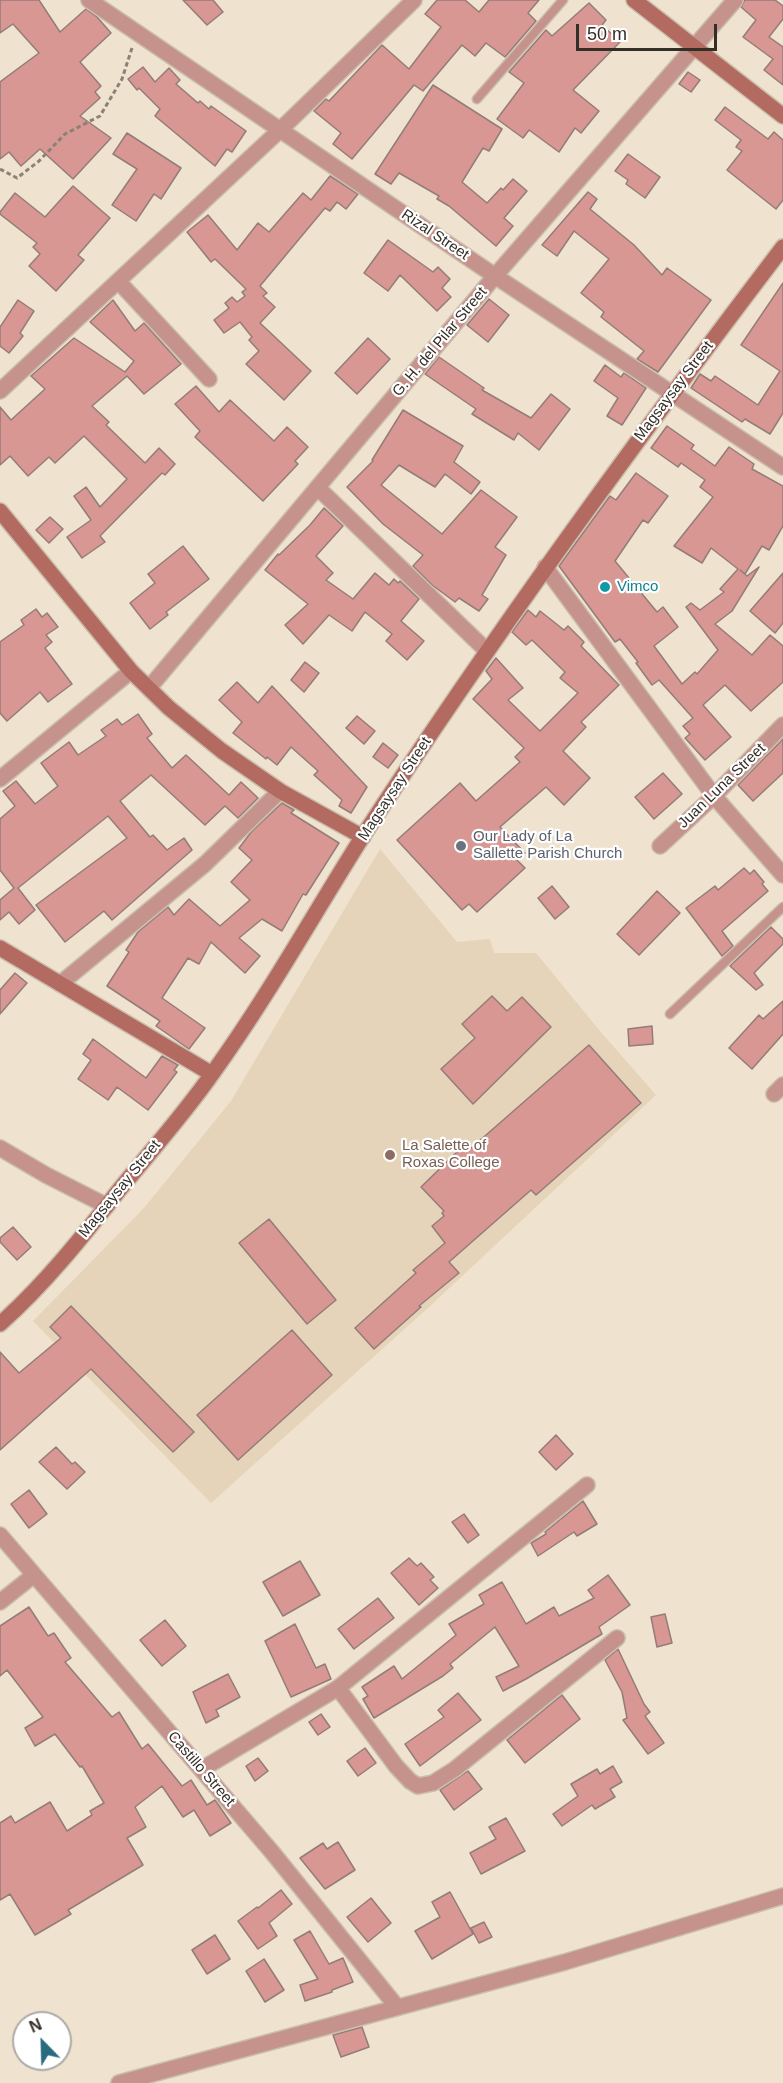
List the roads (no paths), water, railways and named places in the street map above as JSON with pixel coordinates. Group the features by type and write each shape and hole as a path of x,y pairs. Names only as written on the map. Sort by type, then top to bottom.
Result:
{"street":[{"name":"Rizal Street","path":"89,0 495,276 783,467"},
{"path":"0,391 120,282 414,0"},
{"path":"634,0 783,116"},
{"name":"G. H. del Pilar Street","path":"149,688 495,276 735,0"},
{"name":"Magsaysay Street","path":"0,1324 19,1307 73,1248 212,1074 363,837 487,651 545,567 672,393 783,247"},
{"path":"120,282 209,379"},
{"path":"318,488 487,651"},
{"path":"0,511 131,671 169,708 222,751 280,790 363,837"},
{"path":"545,567 714,796 783,875"},
{"path":"0,779 131,671"},
{"name":"Juan Luna Street","path":"660,846 714,796 783,725"},
{"path":"60,984 205,864 280,790"},
{"path":"0,948 212,1074"},
{"path":"0,1148 106,1206"},
{"path":"202,1769 338,1688 587,1485"},
{"name":"Castillo Street","path":"0,1535 272,1852 397,2007"},
{"path":"0,1602 34,1575"},
{"path":"338,1688 396,1766 418,1786 433,1783 455,1769 617,1638"},
{"path":"118,2083 565,1962 783,1896"}],"lane":[{"path":"477,99 563,0"},
{"path":"670,1014 783,907"}],"place":[{"name":"Vimco","path":"605,587"},
{"name":"Our Lady of La Sallette Parish Church","path":"461,846"},
{"name":"La Salette of Roxas College","path":"390,1155"}]}
